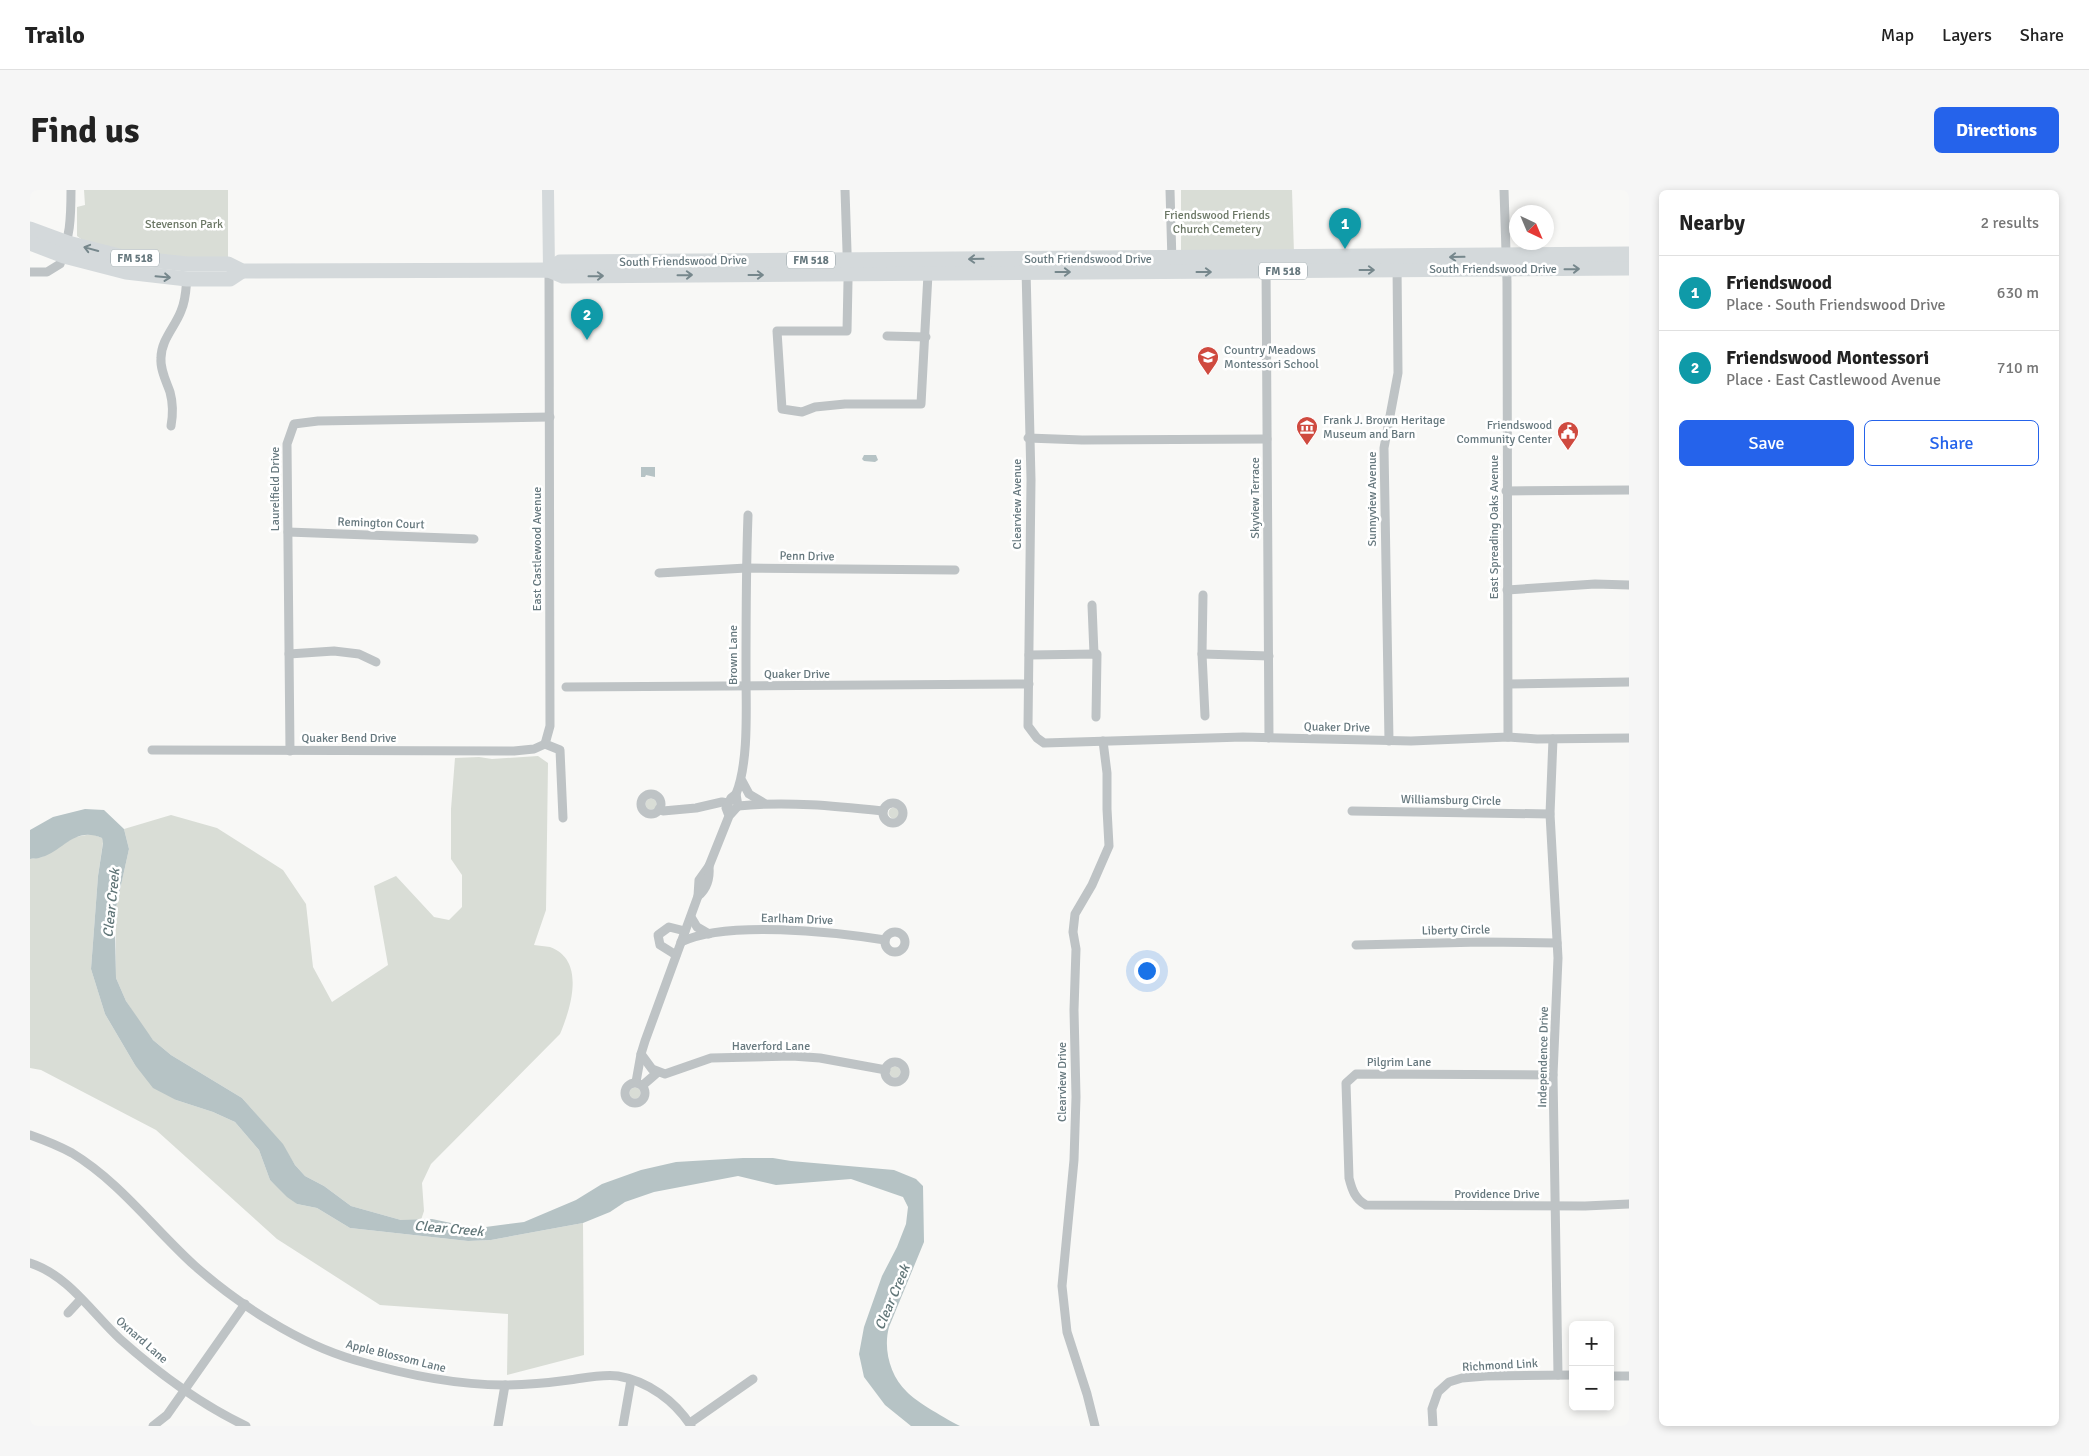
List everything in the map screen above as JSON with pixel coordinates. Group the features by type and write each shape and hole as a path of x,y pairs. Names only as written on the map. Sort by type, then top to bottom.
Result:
{"main road":[{"name":"South Friendswood Drive","path":"30,229 66,249"},
{"name":"South Friendswood Drive","path":"30,244 123,257 187,271 228,264 242,271 548,270 560,262 847,267 1506,263 1629,268"},
{"name":"South Friendswood Drive","path":"1506,263 1629,254"},
{"name":"South Friendswood Drive","path":"847,267 928,274 1025,266"}],"street":[{"path":"30,272 52,270 60,264 66,249 72,222 71,190"},
{"path":"548,190 548,270"},
{"path":"845,190 847,330 776,331 782,409 802,412 816,407 845,404 921,404 928,274"},
{"path":"1170,190 1172,265"},
{"name":"East Spreading Oaks Avenue","path":"1504,190 1508,737"},
{"name":"Sunnyview Avenue","path":"1388,741 1384,448 1398,373 1397,264"},
{"name":"Skyview Terrace","path":"1266,265 1269,738"},
{"name":"Clearview Avenue","path":"1025,266 1030,480 1028,726 1037,738 1044,742"},
{"name":"East Castlewood Avenue","path":"545,744 550,726 548,270"},
{"path":"171,426 173,414 170,393 164,376 161,358 164,344 181,312 185,298 187,271"},
{"path":"887,336 926,338"},
{"name":"Laurelfield Drive","path":"290,751 287,444 294,424 318,421 550,417"},
{"path":"1028,438 1100,440 1267,439"},
{"path":"1506,491 1629,490"},
{"name":"Brown Lane","path":"728,803 736,794 742,781 746,687 748,515"},
{"name":"Remington Court","path":"288,532 474,539"},
{"name":"Penn Drive","path":"659,572 746,568 955,570"},
{"path":"1507,590 1596,584 1629,585"},
{"path":"1203,595 1202,654 1205,716"},
{"path":"1092,605 1094,654"},
{"path":"289,654 334,651 359,654 376,662"},
{"path":"1029,655 1098,654 1096,717"},
{"path":"1202,654 1269,656"},
{"path":"1509,684 1629,682"},
{"name":"Quaker Drive","path":"566,688 1029,684"},
{"name":"Quaker Drive","path":"1044,742 1269,738 1388,741 1508,737 1553,739 1629,738"},
{"name":"Independence Drive","path":"1553,739 1550,814 1557,943 1553,1075 1558,1375"},
{"name":"Clearview Drive","path":"1095,1426 1067,1332 1062,1286 1074,1160 1076,1097 1074,1010 1076,949 1073,932 1075,914 1100,870 1109,846 1107,773 1103,742"},
{"path":"545,744 560,750 563,818"},
{"name":"Quaker Bend Drive","path":"152,750 514,751 534,749 545,744"},
{"path":"742,781 749,794 764,803"},
{"path":"736,794 738,806"},
{"path":"659,809 663,811 696,808 722,802 728,803 726,808 729,816"},
{"path":"642,1054 649,1065 658,1072 640,1084 642,1054 645,1041 691,917 698,896 699,880 709,866 729,816 738,806 764,803 830,805 883,811"},
{"name":"Williamsburg Circle","path":"1352,811 1550,814"},
{"path":"691,917 697,927 709,934"},
{"path":"676,955 660,944 658,935 668,927 685,932"},
{"name":"Earlham Drive","path":"681,942 694,936 745,930 852,934 885,940"},
{"name":"Liberty Circle","path":"1356,945 1481,942 1557,943"},
{"name":"Haverford Lane","path":"658,1072 665,1074 711,1058 792,1056 820,1058 886,1070"},
{"name":"Pilgrim Lane","path":"1366,1205 1352,1192 1349,1178 1346,1083 1356,1074 1553,1075"},
{"name":"Apple Blossom Lane","path":"30,1135 71,1153 95,1170 196,1266 245,1304 298,1337 353,1360 440,1381 505,1385 550,1383 592,1377 617,1376 653,1389 669,1400 691,1425"},
{"name":"Providence Drive","path":"1366,1205 1556,1206 1629,1204"},
{"name":"Oxnard Lane","path":"30,1264 49,1271 81,1299 119,1338 145,1360 186,1390 246,1426"},
{"path":"68,1312 81,1299"},
{"path":"153,1426 167,1415 186,1390 245,1304"},
{"name":"Richmond Link","path":"1433,1426 1432,1409 1438,1392 1449,1382 1462,1378 1569,1375"},
{"path":"1614,1376 1629,1376"},
{"path":"691,1425 754,1379"},
{"path":"623,1426 631,1380"},
{"path":"498,1426 505,1385"}],"green space":[{"name":"Stevenson Park","path":"84,190 228,190 228,260 126,252 89,243 77,236 77,207 85,205"},
{"name":"Friendswood Friends Church Cemetery","path":"1181,190 1292,190 1294,253 1181,255"},
{"path":"538,756 548,763 546,910 534,945 550,947 561,953 568,962 572,973 573,986 571,998 560,1034 431,1164 422,1183 424,1211 421,1220 401,1220 351,1206 324,1186 305,1176 295,1165 282,1144 242,1098 171,1055 153,1040 126,1001 116,978 116,908 129,849 124,829 171,815 217,828 283,870 306,904 313,967 332,1002 388,965 374,886 396,876 434,917 449,920 462,907 462,875 451,859 451,809 455,758 479,757 492,759"},
{"path":"651,798 657,804 651,810 645,804"},
{"path":"894,807 900,813 894,819 888,813"},
{"path":"92,834 102,838 103,842 98,876 91,969 105,1014 135,1065 176,1100 213,1112 235,1122 259,1150 270,1180 297,1204 317,1208 350,1228 468,1241 491,1240 583,1223 584,1355 507,1375 508,1314 380,1305 277,1239 156,1130 41,1070 30,1068 30,859 42,857 75,837"},
{"path":"895,1066 901,1072 895,1078 889,1072"},
{"path":"635,1087 641,1093 635,1099 629,1093"}],"water":[{"path":"864,455 876,455 878,460 875,462 864,461 862,459"},
{"path":"641,467 655,467 655,477 646,475 641,477"},
{"name":"Clear Creek","path":"85,809 104,810 124,829 129,849 116,908 115,925 116,978 126,1001 153,1040 171,1055 242,1098 283,1144 295,1165 305,1176 324,1186 351,1206 401,1220 432,1219 451,1223 455,1226 478,1228 524,1222 576,1200 602,1184 641,1170 676,1162 743,1158 773,1158 894,1170 916,1179 923,1186 924,1242 889,1327 887,1344 889,1362 901,1386 911,1396 960,1426 911,1426 885,1405 864,1377 859,1354 864,1327 882,1276 906,1224 908,1207 903,1197 851,1179 776,1185 738,1176 654,1192 625,1202 610,1212 583,1223 491,1240 468,1241 350,1228 317,1208 297,1204 287,1197 270,1180 259,1150 235,1122 213,1112 176,1100 153,1088 135,1065 105,1014 91,969 102,838 93,835 77,837 50,854 30,859 30,830 53,817"}],"place":[{"name":"Friendswood","path":"1345,249"},
{"name":"Friendswood Montessori","path":"587,340"},
{"name":"Country Meadows Montessori School","path":"1208,376"},
{"name":"Frank J. Brown Heritage Museum and Barn","path":"1307,446"},
{"name":"Friendswood Community Center","path":"1568,451"}]}
